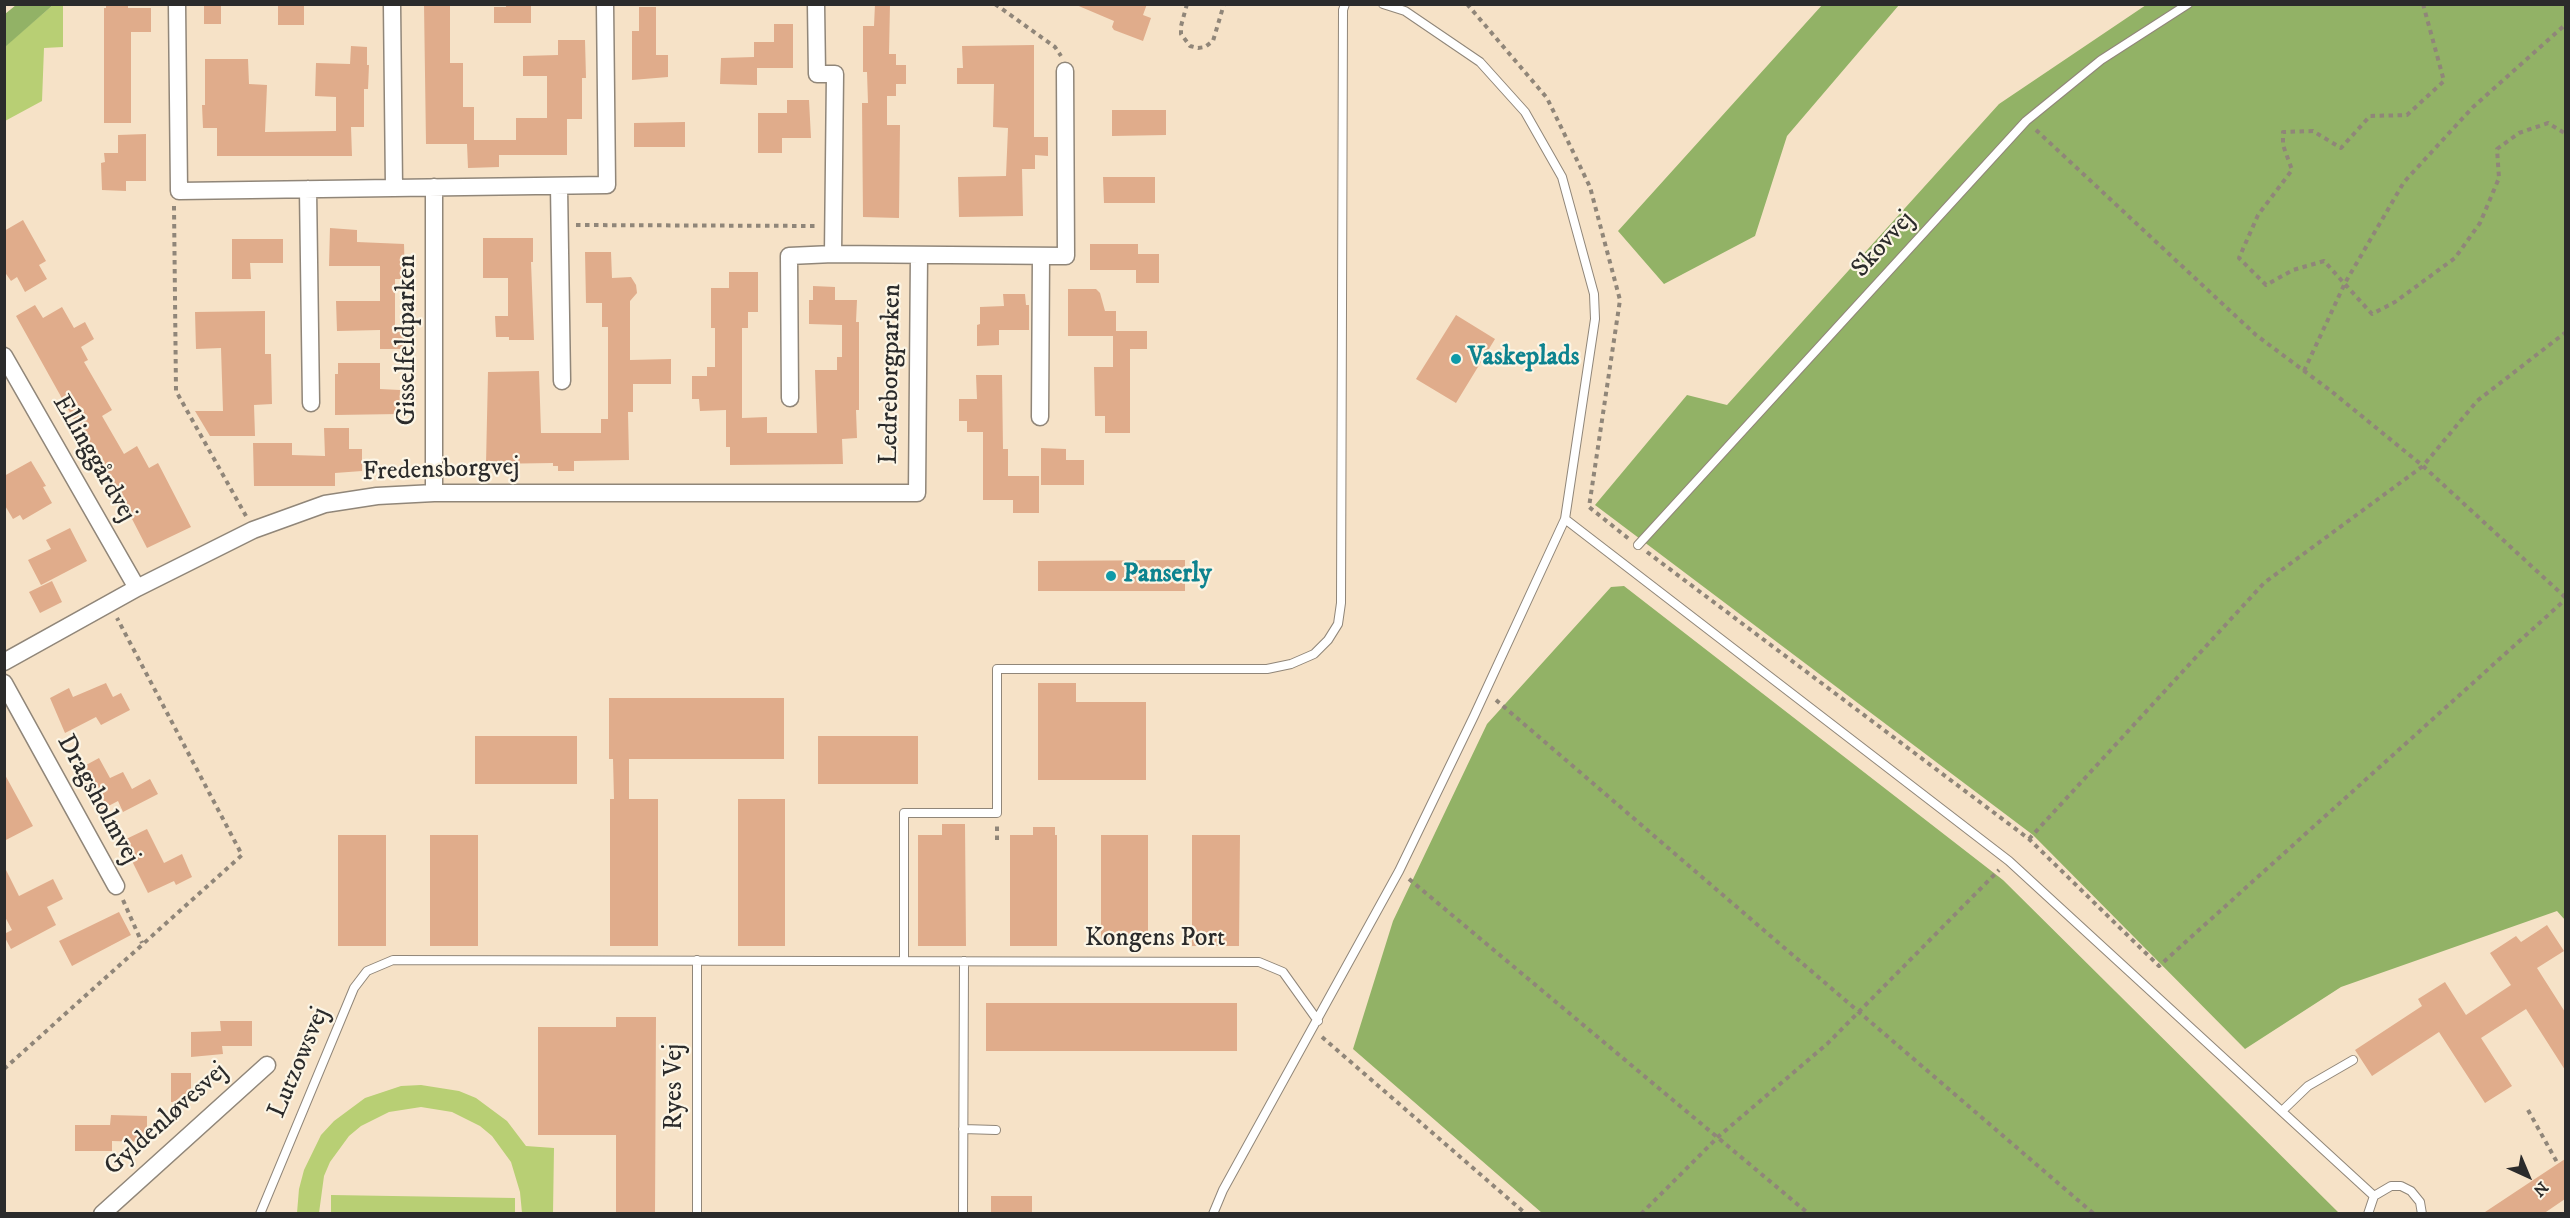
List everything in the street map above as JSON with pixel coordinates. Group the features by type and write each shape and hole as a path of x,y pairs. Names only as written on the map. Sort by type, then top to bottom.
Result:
{"street":[{"path":"177,4 179,191 608,185 605,4"},
{"path":"392,4 394,188"},
{"path":"816,4 817,74 835,74 833,254"},
{"name":"Ledreborgparken","path":"790,398 789,256 833,254 1066,256 1065,71"},
{"path":"559,186 562,381"},
{"name":"Gisselfeldparken","path":"434,187 434,493"},
{"path":"308,189 311,403"},
{"name":"Ledreborgparken","path":"917,493 919,255"},
{"path":"1040,417 1041,256"},
{"name":"Ellinggårdvej","path":"4,356 137,588"},
{"name":"Fredensborgvej","path":"4,662 137,588 253,530 325,504 376,496 434,493 917,493"},
{"name":"Dragsholmvej","path":"4,683 116,886"},
{"name":"Gyldenløvesvej","path":"102,1214 267,1065"}],"lane":[{"path":"904,961 904,813 997,813 997,669 1267,669 1291,664 1314,654 1328,640 1338,624 1341,603 1345,4"},
{"path":"1213,1214 1223,1190 1399,871 1565,519 1595,319 1594,294 1562,177 1525,112 1480,62 1406,11 1383,4"},
{"name":"Skovvej","path":"1638,545 2026,121 2101,60 2188,4"},
{"path":"1565,519 2008,861 2374,1196"},
{"name":"Lutzowsvej","path":"260,1214 359,979 367,970 393,960 697,960"},
{"name":"Kongens Port","path":"697,960 1258,962 1283,972 1318,1021"},
{"name":"Ryes Vej","path":"697,960 697,1214"},
{"path":"963,1214 964,961"},
{"path":"2282,1111 2308,1086 2353,1060"},
{"path":"963,1129 996,1130"},
{"path":"2368,1214 2374,1196 2391,1186 2402,1186 2416,1196 2422,1214"}],"path":[{"path":"995,4 1054,47 1061,56 1060,70 1065,71"},
{"path":"1187,4 1181,34 1190,46 1198,48 1205,48 1213,41 1224,4"},
{"path":"1467,4 1547,99 1590,187 1620,300 1589,507 2029,839 2159,966 2565,598 2423,466 2256,335 2026,121"},
{"path":"2424,4 2444,81 2407,116 2370,116 2341,148 2313,131 2283,132 2283,145 2292,170 2258,214 2239,258 2266,285 2293,270 2324,261 2372,314 2395,302 2455,258 2480,223 2499,178 2497,149 2519,133 2548,123 2565,134"},
{"path":"2304,371 2345,283 2404,182 2473,107 2565,24"},
{"path":"179,191 174,207 176,391 253,530"},
{"path":"560,225 834,226"},
{"path":"2029,839 2264,583 2423,466 2477,401 2565,332"},
{"path":"4,1069 242,855 109,603"},
{"path":"1493,697 2094,1214"},
{"path":"1641,1214 1719,1136 1827,1044 2008,861"},
{"path":"1399,871 1719,1136 1809,1214"},
{"name":"Dragsholmvej","path":"116,886 142,943"},
{"path":"1318,1021 1323,1038 1526,1214"},
{"path":"2528,1110 2558,1164"}],"green space":[{"path":"1823,4 1899,5 1787,136 1755,236 1664,284 1618,231"},
{"path":"16,5 53,5 5,47 5,14"},
{"path":"53,5 63,5 63,47 44,48 42,101 5,121 4,47"},
{"path":"2146,5 2565,5 2565,920 2557,911 2341,987 2245,1049 2033,835 1595,505 1687,395 1727,405 1999,104"},
{"path":"1624,586 2003,880 2339,1213 1542,1213 1353,1049 1393,921 1487,724 1611,587"},
{"path":"421,1085 459,1091 476,1098 507,1121 526,1146 554,1148 553,1213 522,1213 520,1192 511,1162 492,1136 480,1126 452,1112 421,1107 389,1112 361,1126 349,1136 330,1162 324,1176 319,1213 297,1213 299,1189 304,1170 321,1135 334,1121 365,1098 401,1086"},
{"path":"331,1195 515,1198 515,1213 331,1213"}],"building":[{"path":"106,4 128,4 128,8 151,8 151,32 131,32 131,123 104,123 104,8"},
{"path":"204,4 221,4 221,24 204,24"},
{"path":"278,4 304,4 304,25 278,25"},
{"path":"424,4 450,4 450,63 463,63 463,107 474,107 474,140 516,140 516,118 547,118 547,76 523,76 523,56 558,55 558,40 585,40 586,78 582,78 582,119 567,119 567,155 499,155 499,167 468,168 467,144 426,144"},
{"path":"506,4 531,4 531,23 494,23 494,7 506,7"},
{"path":"875,4 890,4 889,54 896,54 896,65 906,65 906,84 896,84 896,96 887,96 887,125 900,125 899,218 863,217 862,103 868,103 867,72 863,72 863,26 874,26"},
{"path":"1074,4 1147,4 1143,15 1151,18 1143,41 1114,30 1112,27 1114,21"},
{"path":"639,7 656,7 656,55 668,55 668,77 632,80 632,31 639,31"},
{"path":"774,24 793,24 793,68 757,68 757,85 720,84 721,58 754,57 754,42 774,42"},
{"path":"1034,45 1034,137 1048,137 1048,156 1035,155 1035,169 1022,169 1023,216 959,217 958,177 1006,176 1008,128 993,127 994,84 957,84 957,68 963,68 962,46"},
{"path":"351,46 367,47 367,65 369,65 368,89 364,89 364,127 351,127 352,156 217,156 217,128 203,128 205,59 248,59 249,84 267,85 265,132 336,131 336,97 315,96 316,63 350,64"},
{"path":"787,100 809,100 811,138 782,138 782,153 758,153 758,113 787,113"},
{"path":"1112,110 1166,110 1166,135 1112,136"},
{"path":"685,122 685,147 634,147 634,123"},
{"path":"146,134 146,181 126,181 126,191 102,190 101,163 105,162 104,153 118,153 118,135"},
{"path":"1103,177 1155,177 1155,203 1104,203"},
{"path":"23,220 46,261 39,265 47,279 25,292 17,277 11,281 4,271 4,231"},
{"path":"330,228 357,230 357,242 404,244 405,279 395,279 395,332 404,332 405,349 380,349 380,330 337,331 336,301 380,301 380,266 329,266"},
{"path":"483,238 533,238 533,262 531,262 534,340 509,340 509,337 496,337 495,316 508,316 508,278 483,278"},
{"path":"232,239 283,239 283,263 250,263 251,279 232,279"},
{"path":"1090,244 1138,244 1138,254 1159,254 1159,283 1136,283 1136,270 1090,270"},
{"path":"585,252 611,252 612,278 631,277 636,285 637,293 630,301 630,360 671,359 671,384 633,384 633,412 628,412 629,460 574,461 574,471 558,471 558,466 553,466 553,463 486,464 488,372 539,371 541,433 601,433 601,419 608,419 608,327 602,327 602,303 586,303"},
{"path":"729,272 758,272 758,312 748,312 748,328 742,328 742,418 767,417 767,433 817,433 815,370 837,370 837,357 842,357 842,325 809,324 809,300 813,300 813,286 835,287 835,300 857,300 859,410 856,410 857,438 842,439 843,464 730,465 730,447 726,447 726,410 700,411 699,399 692,399 692,376 707,376 707,367 715,367 715,328 711,328 711,288 729,288"},
{"path":"1068,289 1096,289 1100,293 1105,311 1116,311 1116,331 1147,331 1147,349 1130,349 1130,433 1105,433 1105,416 1095,416 1094,367 1113,367 1113,336 1068,336"},
{"path":"1003,294 1025,294 1026,305 1029,305 1029,330 999,330 999,345 977,346 980,307 1004,306"},
{"path":"35,305 43,318 62,307 74,328 85,322 94,339 81,347 88,360 84,362 112,410 102,416 124,454 137,446 149,468 158,463 191,527 147,548 115,486 112,488 16,316"},
{"path":"265,311 265,354 271,354 272,404 254,405 255,436 210,436 195,411 223,411 221,348 196,349 195,312"},
{"name":"Vaskeplads","path":"1456,315 1495,339 1456,403 1416,379"},
{"path":"338,363 380,363 380,389 400,390 399,414 335,415 335,374 338,374"},
{"path":"976,375 1002,375 1003,449 1008,449 1008,476 1039,476 1039,513 1013,513 1013,500 983,500 983,432 967,432 967,421 959,421 959,399 977,399"},
{"path":"324,428 349,428 349,449 362,449 362,471 335,473 335,486 254,486 253,443 292,443 292,455 325,456"},
{"path":"1041,448 1066,449 1066,460 1084,460 1084,485 1041,485"},
{"path":"31,461 46,486 43,487 52,503 23,520 20,515 13,519 4,504 4,476"},
{"path":"70,528 87,561 41,585 28,560 51,549 46,540"},
{"name":"Panserly","path":"1185,560 1185,591 1038,591 1038,561"},
{"path":"52,581 62,602 40,613 29,592"},
{"path":"106,683 113,697 121,693 130,710 101,725 96,717 65,733 50,698 69,688 73,697"},
{"path":"1038,683 1076,683 1076,702 1146,702 1146,780 1038,780"},
{"path":"609,698 784,698 784,759 629,759 629,799 658,799 658,946 610,946 610,799 614,799 613,759 609,759"},
{"path":"475,736 577,736 577,784 475,784"},
{"path":"818,736 918,736 918,784 818,784"},
{"path":"99,758 110,778 123,772 132,789 150,779 158,794 123,812 118,801 97,812 75,771"},
{"path":"4,773 33,826 4,841"},
{"path":"738,799 785,799 785,946 738,946"},
{"path":"942,824 965,824 966,946 918,946 918,835 942,835"},
{"path":"1033,827 1055,827 1055,835 1057,835 1057,946 1010,946 1010,835 1033,835"},
{"path":"147,829 164,863 182,854 192,877 176,885 174,881 148,893 122,841"},
{"path":"338,835 386,835 386,946 338,946"},
{"path":"430,835 478,835 478,946 430,946"},
{"path":"1101,835 1148,835 1148,946 1101,946"},
{"path":"1192,835 1240,835 1239,946 1192,946"},
{"path":"4,866 19,896 53,879 63,899 47,907 56,925 11,949 4,936 12,930 4,915"},
{"path":"119,912 131,935 72,966 59,941"},
{"path":"2547,925 2564,951 2537,968 2565,1012 2565,1070 2526,1009 2481,1038 2512,1086 2485,1103 2439,1032 2372,1076 2355,1050 2422,1006 2418,999 2445,982 2466,1015 2511,985 2490,953 2516,936 2521,942"},
{"path":"986,1003 1237,1003 1237,1051 986,1051"},
{"path":"616,1017 656,1017 655,1214 616,1214 616,1135 538,1135 538,1027 616,1027"},
{"path":"220,1021 252,1021 252,1046 222,1046 223,1054 191,1057 191,1032 221,1031"},
{"path":"171,1073 191,1073 191,1102 171,1102"},
{"path":"111,1115 147,1116 147,1142 112,1141 112,1151 75,1151 75,1125 110,1125"},
{"path":"2565,1159 2565,1199 2543,1214 2482,1214"},
{"path":"991,1196 1032,1196 1032,1214 991,1214"}],"place":[{"name":"Vaskeplads","path":"1456,359"},
{"name":"Panserly","path":"1111,576"}]}
